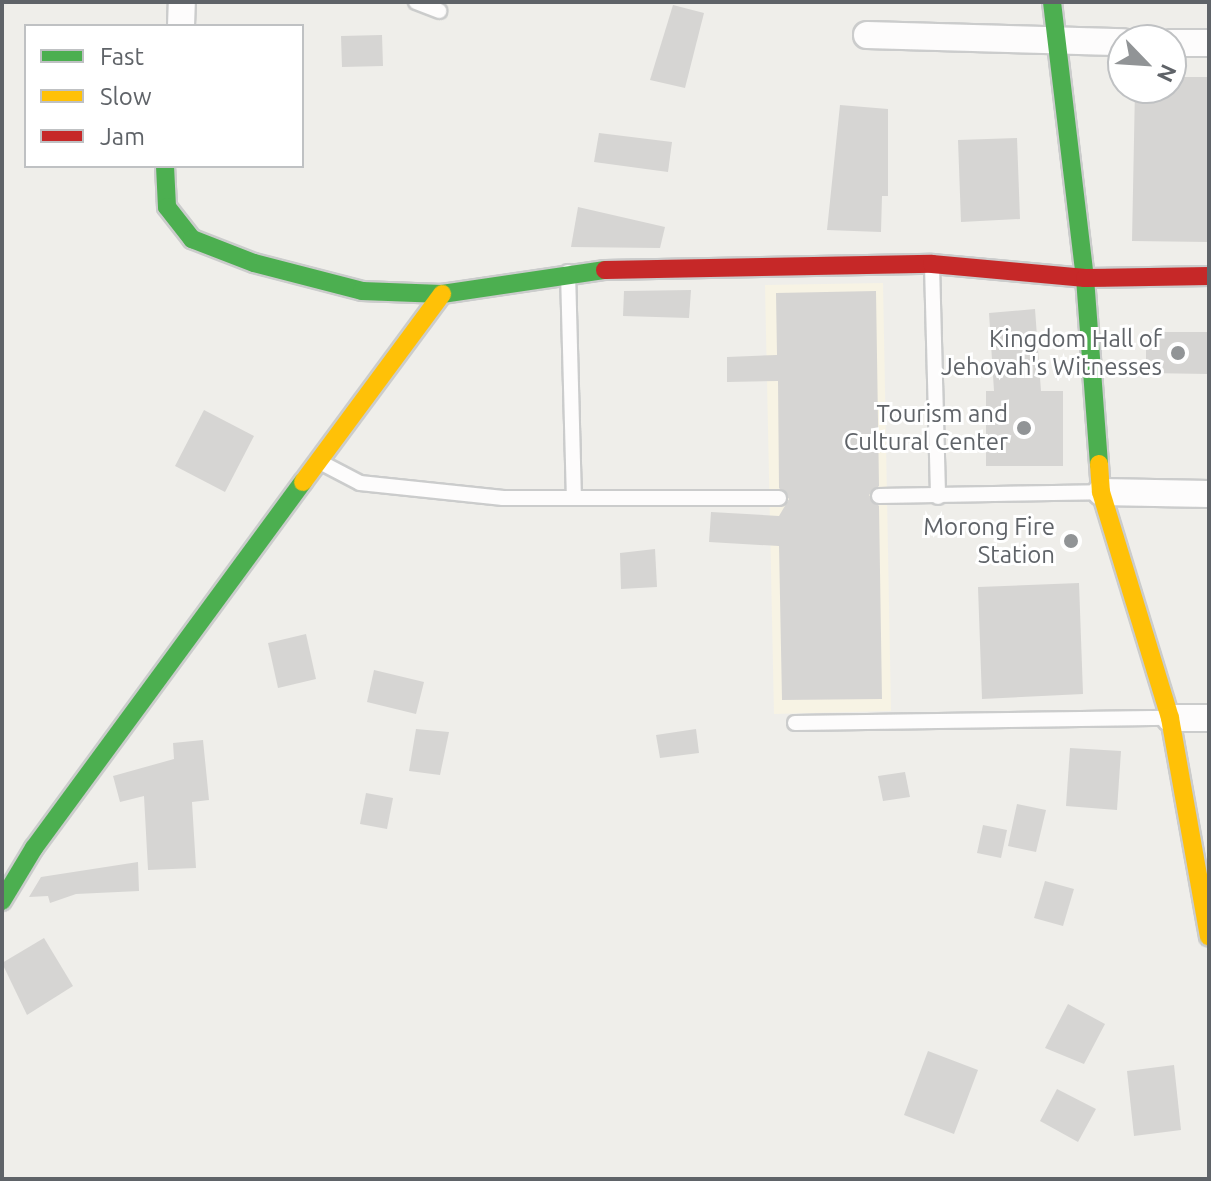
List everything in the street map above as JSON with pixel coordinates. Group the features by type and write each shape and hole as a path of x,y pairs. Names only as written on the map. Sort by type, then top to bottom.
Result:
{"street":[{"path":"181,24 182,2"},
{"path":"1052,2 1085,278 1101,492 1170,718 1209,937"},
{"path":"867,35 1107,42"},
{"path":"1187,43 1209,43"},
{"path":"165,168 167,207 192,239 254,263 362,291 442,294 568,271 932,264 1085,278 1209,276"},
{"path":"2,901 34,848 316,460 442,294"},
{"path":"1101,492 1209,494"},
{"path":"1170,718 1209,718"}],"lane":[{"path":"416,2 439,11"},
{"path":"932,264 938,497"},
{"path":"568,271 574,498"},
{"path":"316,460 360,483 503,498 779,498"},
{"path":"879,496 1101,492"},
{"path":"795,723 1170,718"}],"shaded area":[{"path":"883,283 891,711 774,714 765,285"}],"building":[{"path":"673,5 704,13 685,88 650,80"},
{"path":"382,35 383,66 342,67 341,36"},
{"path":"1187,77 1209,77 1209,242 1132,241 1135,104 1187,104"},
{"path":"840,105 888,109 888,196 882,196 881,232 827,230"},
{"path":"599,133 672,142 668,172 594,162"},
{"path":"1017,138 1020,219 961,222 958,140"},
{"path":"578,207 665,227 660,248 571,247"},
{"path":"691,290 689,318 623,316 624,291"},
{"path":"876,291 879,486 869,495 879,506 882,699 782,700 779,546 709,542 711,512 779,516 789,499 779,488 778,381 727,382 727,357 777,355 776,293"},
{"name":"Tourism and Cultural Center","path":"1035,309 1041,391 1063,391 1063,466 986,466 986,391 994,391 989,313"},
{"name":"Kingdom Hall of Jehovah's Witnesses","path":"1146,332 1209,332 1209,374 1146,373"},
{"path":"204,410 254,436 225,492 175,466"},
{"path":"655,549 657,587 621,589 620,553"},
{"path":"1079,583 1083,694 982,699 978,587"},
{"path":"306,634 316,679 278,688 268,643"},
{"path":"374,670 424,682 416,714 367,702"},
{"path":"416,729 449,732 440,775 409,771"},
{"path":"696,729 699,753 660,758 656,735"},
{"path":"203,740 209,800 192,802 196,868 148,870 144,796 120,802 113,776 174,759 173,743"},
{"path":"1070,748 1121,751 1117,810 1066,806"},
{"path":"905,772 910,797 883,801 878,776"},
{"path":"366,793 393,798 387,829 360,824"},
{"path":"1017,804 1046,810 1036,852 1008,846"},
{"path":"983,825 1007,830 1001,858 977,853"},
{"path":"138,862 139,891 76,894 50,903 48,896 29,897 41,877"},
{"path":"1045,881 1074,889 1063,926 1034,918"},
{"path":"44,938 73,986 27,1015 2,963"},
{"path":"1068,1004 1105,1024 1084,1064 1045,1048"},
{"path":"928,1051 978,1070 954,1134 904,1115"},
{"path":"1174,1065 1181,1130 1134,1136 1127,1071"},
{"path":"1057,1089 1096,1109 1078,1142 1040,1121"}],"traffic: fast":[{"path":"1052,2 1085,278 1099,464"},
{"path":"165,168 167,207 192,239 254,263 362,291 442,294 605,270"},
{"path":"2,901 34,848 303,482"}],"traffic: slow":[{"path":"303,482 442,294"},
{"path":"1099,464 1101,492 1170,718 1209,937"}],"traffic: jam":[{"path":"605,270 932,264 1085,278 1209,276"}],"place":[{"name":"Kingdom Hall of Jehovah's Witnesses","path":"1178,353"},
{"name":"Tourism and Cultural Center","path":"1024,428"},
{"name":"Morong Fire Station","path":"1071,541"}]}
